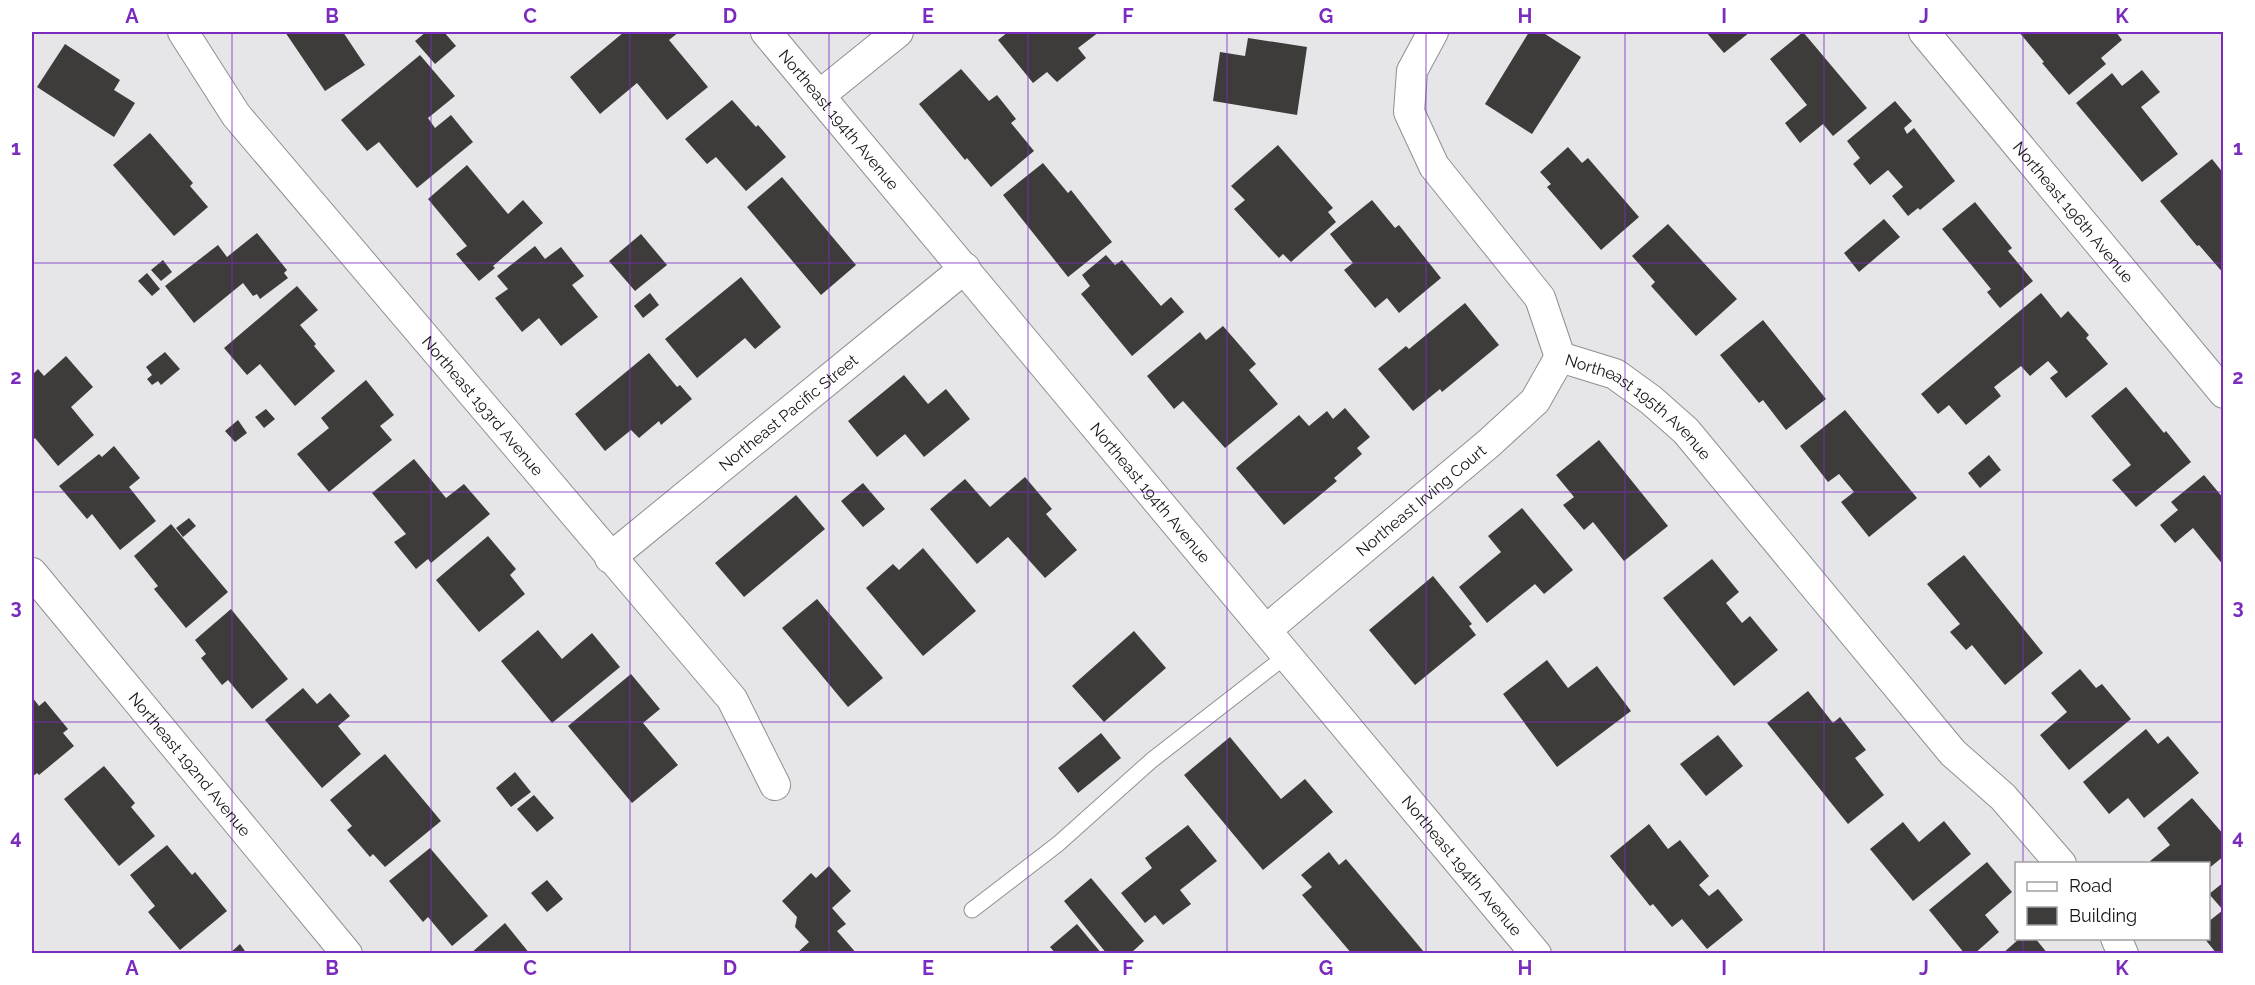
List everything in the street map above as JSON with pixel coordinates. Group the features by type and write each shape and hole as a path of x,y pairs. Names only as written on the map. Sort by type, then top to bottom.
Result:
{"street":[{"name":"Northeast 193rd Avenue","path":"183,32 236,115 732,699 775,785"},
{"name":"Northeast 194th Avenue","path":"766,32 1536,954"},
{"path":"820,95 898,32"},
{"name":"Northeast 195th Avenue","path":"1433,32 1412,71 1409,112 1434,166 1540,298 1560,357 1615,374 1651,400 1686,431 1953,753 2003,797 2059,862"},
{"name":"Northeast 196th Avenue","path":"1924,32 2223,393"},
{"name":"Northeast Pacific Street","path":"610,558 965,268"},
{"name":"Northeast Irving Court","path":"1266,630 1488,444 1535,401 1560,357"},
{"name":"Northeast 192nd Avenue","path":"32,573 347,954"},
{"path":"2116,940 2123,954"}],"lane":[{"path":"972,910 1058,844 1152,760 1287,655"}],"building":[{"path":"285,32 343,32 365,65 325,91"},
{"path":"426,32 444,32 456,46 435,64 415,41"},
{"path":"624,32 679,32 669,40 708,87 667,120 637,83 600,114 570,77"},
{"path":"1008,32 1099,32 1078,48 1086,58 1057,82 1047,72 1033,83 998,40"},
{"path":"1529,32 1542,32 1581,57 1532,134 1485,104"},
{"path":"1706,32 1750,32 1724,53"},
{"path":"1803,32 1867,108 1833,136 1823,124 1800,143 1785,123 1807,105 1770,59"},
{"path":"2019,32 2079,32 2081,34 2116,32 2122,40 2101,58 2106,64 2069,95"},
{"path":"1248,38 1307,47 1297,115 1213,101 1220,52 1245,56"},
{"path":"65,44 120,80 114,90 135,103 114,137 37,87"},
{"path":"420,55 455,96 428,118 435,128 451,115 473,142 417,188 379,142 367,151 341,120"},
{"path":"961,69 989,101 997,95 1016,119 1011,123 1034,151 991,187 967,158 965,160 919,104"},
{"path":"2142,70 2160,92 2141,107 2178,154 2142,182 2076,103 2112,73 2122,86"},
{"path":"732,100 786,157 746,191 716,157 707,164 685,139"},
{"path":"1895,101 1912,121 1904,128 1907,134 1914,128 1955,181 1920,210 1918,208 1908,216 1892,196 1903,187 1888,170 1870,185 1853,164 1860,158 1847,141"},
{"path":"150,133 193,183 190,186 208,207 174,236 113,165"},
{"path":"1278,145 1333,208 1328,212 1336,222 1291,262 1283,254 1279,258 1234,209 1245,200 1231,186"},
{"path":"1568,147 1582,163 1588,158 1639,217 1601,250 1547,187 1551,184 1540,172"},
{"path":"2212,159 2224,174 2224,274 2199,245 2197,246 2160,201"},
{"path":"1043,163 1068,193 1071,190 1112,242 1068,277 1003,195"},
{"path":"467,165 508,214 523,200 543,223 479,281 456,254 467,246 428,199"},
{"path":"782,177 856,265 821,295 747,207"},
{"path":"1372,200 1395,228 1399,225 1441,278 1399,313 1387,298 1375,308 1344,270 1353,263 1330,234"},
{"path":"1975,202 2012,248 2008,251 2033,281 2000,308 1987,292 1991,289 1942,229"},
{"path":"1884,219 1900,237 1859,272 1844,253"},
{"path":"1668,224 1737,299 1696,336 1651,286 1655,282 1632,256"},
{"path":"257,233 287,270 284,273 288,278 260,299 257,294 253,296 243,283 194,323 165,286 218,245 227,257"},
{"path":"641,234 667,265 635,291 609,261"},
{"path":"535,246 545,259 561,247 584,276 572,285 598,317 561,346 539,318 522,332 495,298 508,289 497,276"},
{"path":"1106,255 1115,265 1122,260 1161,306 1171,297 1184,312 1132,356 1081,294 1090,286 1082,275"},
{"path":"163,260 172,272 161,281 151,270"},
{"path":"147,273 160,289 152,296 138,281"},
{"path":"741,277 781,327 755,349 745,338 697,378 665,339"},
{"path":"297,286 318,310 300,325 335,371 295,406 260,364 247,375 224,348"},
{"path":"650,293 659,305 643,318 634,306"},
{"path":"2041,293 2061,318 2068,311 2089,335 2086,338 2108,364 2066,398 2050,378 2058,372 2048,361 2030,376 2021,366 1994,387 2001,396 1966,425 1949,405 1938,414 1921,394"},
{"path":"1465,303 1499,345 1442,392 1440,389 1413,411 1378,369 1406,346 1409,349"},
{"path":"1763,320 1826,399 1786,430 1763,400 1759,403 1720,355"},
{"path":"1223,326 1256,364 1249,370 1278,404 1225,448 1183,401 1174,409 1147,376 1200,332 1206,340"},
{"path":"165,352 180,369 161,385 158,381 152,385 147,379 152,375 146,367"},
{"path":"649,353 677,387 680,385 692,399 661,425 659,421 639,438 631,430 605,451 575,414"},
{"path":"66,356 93,387 71,407 94,435 58,466 35,438 32,441 32,375 38,369 44,376"},
{"path":"904,375 928,404 946,389 970,419 924,457 905,434 877,457 848,421"},
{"path":"366,380 394,415 380,426 392,440 329,492 297,454 329,428 321,418"},
{"path":"2126,387 2191,462 2136,507 2112,480 2131,465 2091,416"},
{"path":"1345,408 1370,437 1357,448 1362,454 1334,478 1337,481 1284,525 1236,468 1299,415 1309,426 1327,411 1333,419"},
{"path":"266,409 275,419 264,428 255,417"},
{"path":"1845,410 1917,498 1869,537 1841,502 1854,492 1839,474 1828,482 1800,446"},
{"path":"238,420 247,433 235,442 225,431"},
{"path":"1599,440 1668,526 1624,561 1593,522 1584,530 1563,505 1574,497 1556,475"},
{"path":"114,446 140,478 129,487 156,521 120,550 92,514 87,519 59,486 99,454 102,457"},
{"path":"1989,455 2001,470 1980,488 1968,473"},
{"path":"414,459 446,498 464,484 490,514 431,563 428,559 416,569 394,542 406,534 372,493"},
{"path":"2204,475 2224,499 2224,566 2193,528 2175,543 2160,525 2178,510 2171,502"},
{"path":"1025,477 1052,509 1046,514 1077,550 1045,578 1008,537 977,564 930,509 965,479 990,507"},
{"path":"863,483 885,509 863,527 841,501"},
{"path":"796,495 825,529 744,597 715,563"},
{"path":"1522,508 1573,570 1544,594 1535,584 1487,623 1459,587 1501,552 1488,536"},
{"path":"189,518 196,526 183,537 176,528"},
{"path":"171,524 228,592 186,628 154,589 158,586 134,556"},
{"path":"488,536 516,569 510,575 525,594 479,632 436,580"},
{"path":"923,548 976,611 923,656 866,588 893,564 899,570"},
{"path":"1964,555 2043,653 2005,685 1972,645 1966,650 1950,632 1960,624 1927,584"},
{"path":"1712,559 1739,592 1726,603 1742,623 1750,616 1778,650 1734,686 1663,598"},
{"path":"1433,576 1472,624 1469,626 1476,635 1415,685 1369,630"},
{"path":"817,599 883,678 848,707 782,628"},
{"path":"231,609 288,679 252,709 228,680 222,685 201,658 206,654 195,640"},
{"path":"538,630 562,659 592,633 620,667 552,723 501,661"},
{"path":"1134,631 1166,668 1104,722 1072,686"},
{"path":"1547,660 1568,688 1597,666 1631,711 1557,767 1503,694"},
{"path":"2080,669 2096,688 2102,684 2131,719 2069,770 2040,735 2067,712 2051,693"},
{"path":"631,674 660,709 643,723 678,765 632,803 568,726"},
{"path":"303,688 317,704 330,693 350,716 338,726 361,754 322,788 265,720"},
{"path":"1808,691 1833,723 1840,717 1866,750 1855,758 1884,795 1848,824 1767,723"},
{"path":"32,697 39,706 45,701 68,729 63,733 74,746 39,775 37,773 32,777"},
{"path":"2146,729 2158,744 2168,736 2199,773 2144,818 2128,798 2109,814 2083,782"},
{"path":"1101,733 1121,758 1078,793 1058,768"},
{"path":"1718,735 1743,766 1706,796 1680,764"},
{"path":"1230,737 1281,799 1305,779 1333,812 1263,870 1184,775"},
{"path":"385,754 441,821 385,867 373,854 370,857 347,830 352,826 330,800"},
{"path":"104,766 135,803 131,807 155,836 119,866 64,799"},
{"path":"515,772 531,792 511,807 496,788"},
{"path":"534,795 554,818 537,832 517,809"},
{"path":"2192,798 2224,835 2224,856 2210,867 2210,862 2150,862 2170,845 2157,828"},
{"path":"1944,821 1971,854 1913,901 1870,849 1903,822 1919,842"},
{"path":"1649,824 1668,849 1680,840 1709,876 1699,885 1709,896 1718,889 1743,920 1707,949 1682,919 1672,927 1653,904 1650,906 1610,856"},
{"path":"1188,825 1217,861 1180,890 1191,904 1163,925 1155,915 1145,923 1121,893 1152,868 1145,858"},
{"path":"167,845 192,875 195,872 227,911 180,950 148,912 155,906 130,875"},
{"path":"430,848 488,916 452,946 428,917 423,922 389,881"},
{"path":"1329,852 1339,865 1346,859 1424,952 1422,954 1352,954 1302,895 1312,887 1301,875"},
{"path":"1987,862 2012,892 1985,915 1999,932 1974,954 1965,954 1929,910"},
{"path":"829,866 851,891 832,908 846,924 837,931 857,954 796,954 809,942 795,927 797,917 782,901 811,873 816,878"},
{"path":"1091,878 1144,941 1130,954 1107,954 1064,901"},
{"path":"547,880 563,899 547,912 531,893"},
{"path":"2224,882 2224,954 2217,954 2206,940 2210,940 2210,920 2223,910 2210,893"},
{"path":"505,923 530,954 470,954"},
{"path":"1077,924 1102,954 1056,954 1050,947"},
{"path":"2018,940 2037,940 2048,954 2002,954"},
{"path":"240,944 247,954 229,954"}]}
